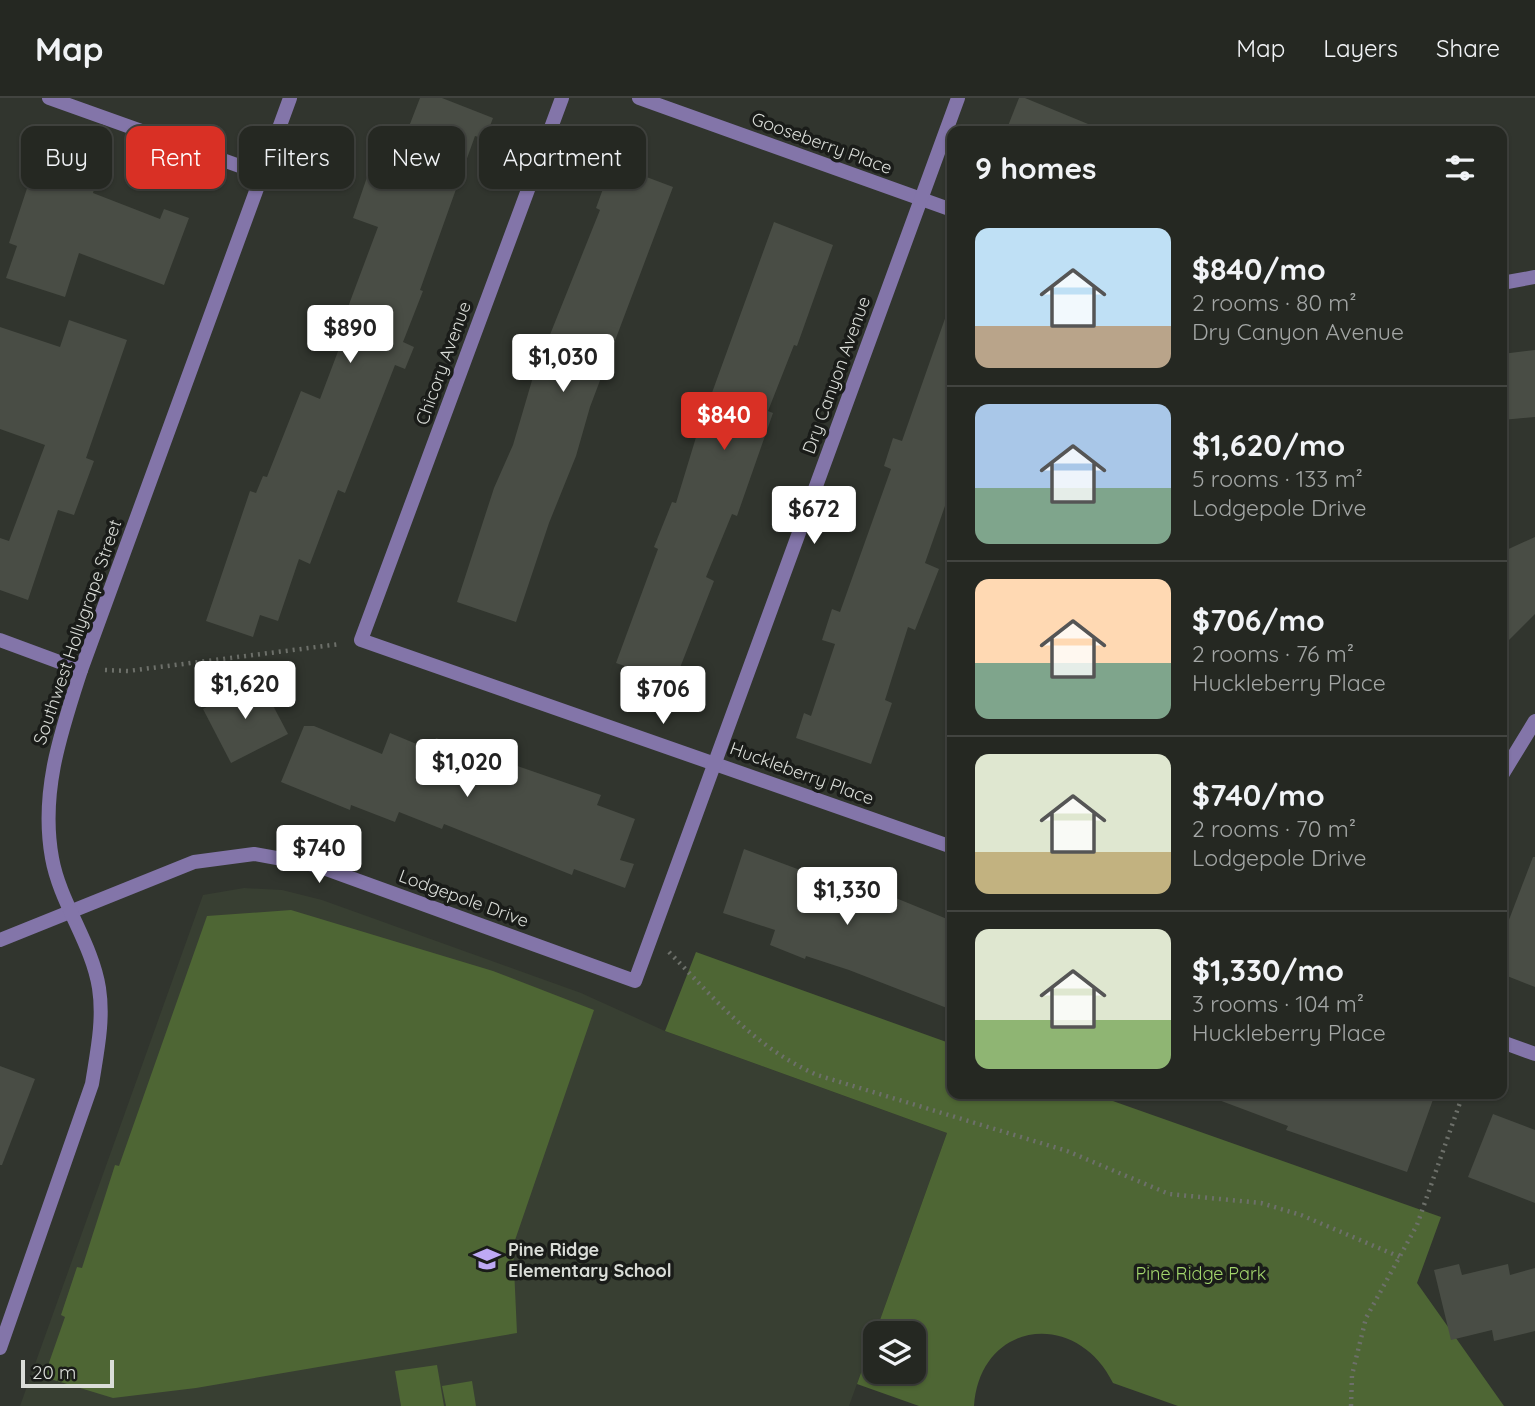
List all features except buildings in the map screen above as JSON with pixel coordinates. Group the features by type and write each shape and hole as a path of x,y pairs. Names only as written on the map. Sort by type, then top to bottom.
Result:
{"street":[{"path":"49,98 239,166"},
{"name":"Southwest Hollygrape Street","path":"280,126 290,98"},
{"name":"Chicory Avenue","path":"361,640 562,98"},
{"name":"Gooseberry Place","path":"639,98 947,209"},
{"name":"Dry Canyon Avenue","path":"948,126 958,98"},
{"name":"Dry Canyon Avenue","path":"635,981 947,128"},
{"name":"Southwest Hollygrape Street","path":"0,1348 92,1084 100,1038 99,987 52,860 47,813 55,753 81,670 257,189"},
{"path":"1507,282 1535,277"},
{"path":"0,640 81,670"},
{"name":"Huckleberry Place","path":"361,640 947,844"},
{"path":"1507,767 1535,721"},
{"name":"Lodgepole Drive","path":"0,940 72,914 194,862 254,854 315,865 635,981"},
{"path":"1507,1044 1535,1054"}],"path":[{"path":"81,670 128,671 295,652 361,640"},
{"path":"652,935 740,1025 783,1060 817,1075 1067,1151 1169,1194 1261,1203 1301,1215 1399,1257"},
{"path":"1351,1406 1352,1375 1366,1318 1417,1225 1461,1099"}],"shaded area":[{"name":"Pine Ridge Elementary School","path":"244,888 282,890 322,900 581,993 665,1031 947,1133 880,1321 863,1321 863,1367 849,1406 20,1406 203,895"}],"green space":[{"path":"291,910 493,971 594,1010 513,1246 517,1333 196,1388 113,1398 44,1377 65,1317 61,1315 77,1267 82,1268 115,1165 119,1166 207,916"},
{"name":"Pine Ridge Park","path":"696,952 947,1042 947,1099 1107,1099 1441,1217 1417,1283 1504,1406 1178,1406 1113,1383 1097,1359 1077,1343 1054,1335 1032,1334 1011,1342 993,1356 980,1378 974,1406 919,1406 857,1384 863,1367 863,1384 926,1384 926,1321 880,1321 947,1133 665,1031"},
{"path":"437,1365 444,1406 401,1406 395,1371"},
{"path":"472,1381 476,1406 446,1406 442,1386"}],"place":[{"name":"Pine Ridge Elementary School","path":"487,1259"}]}
